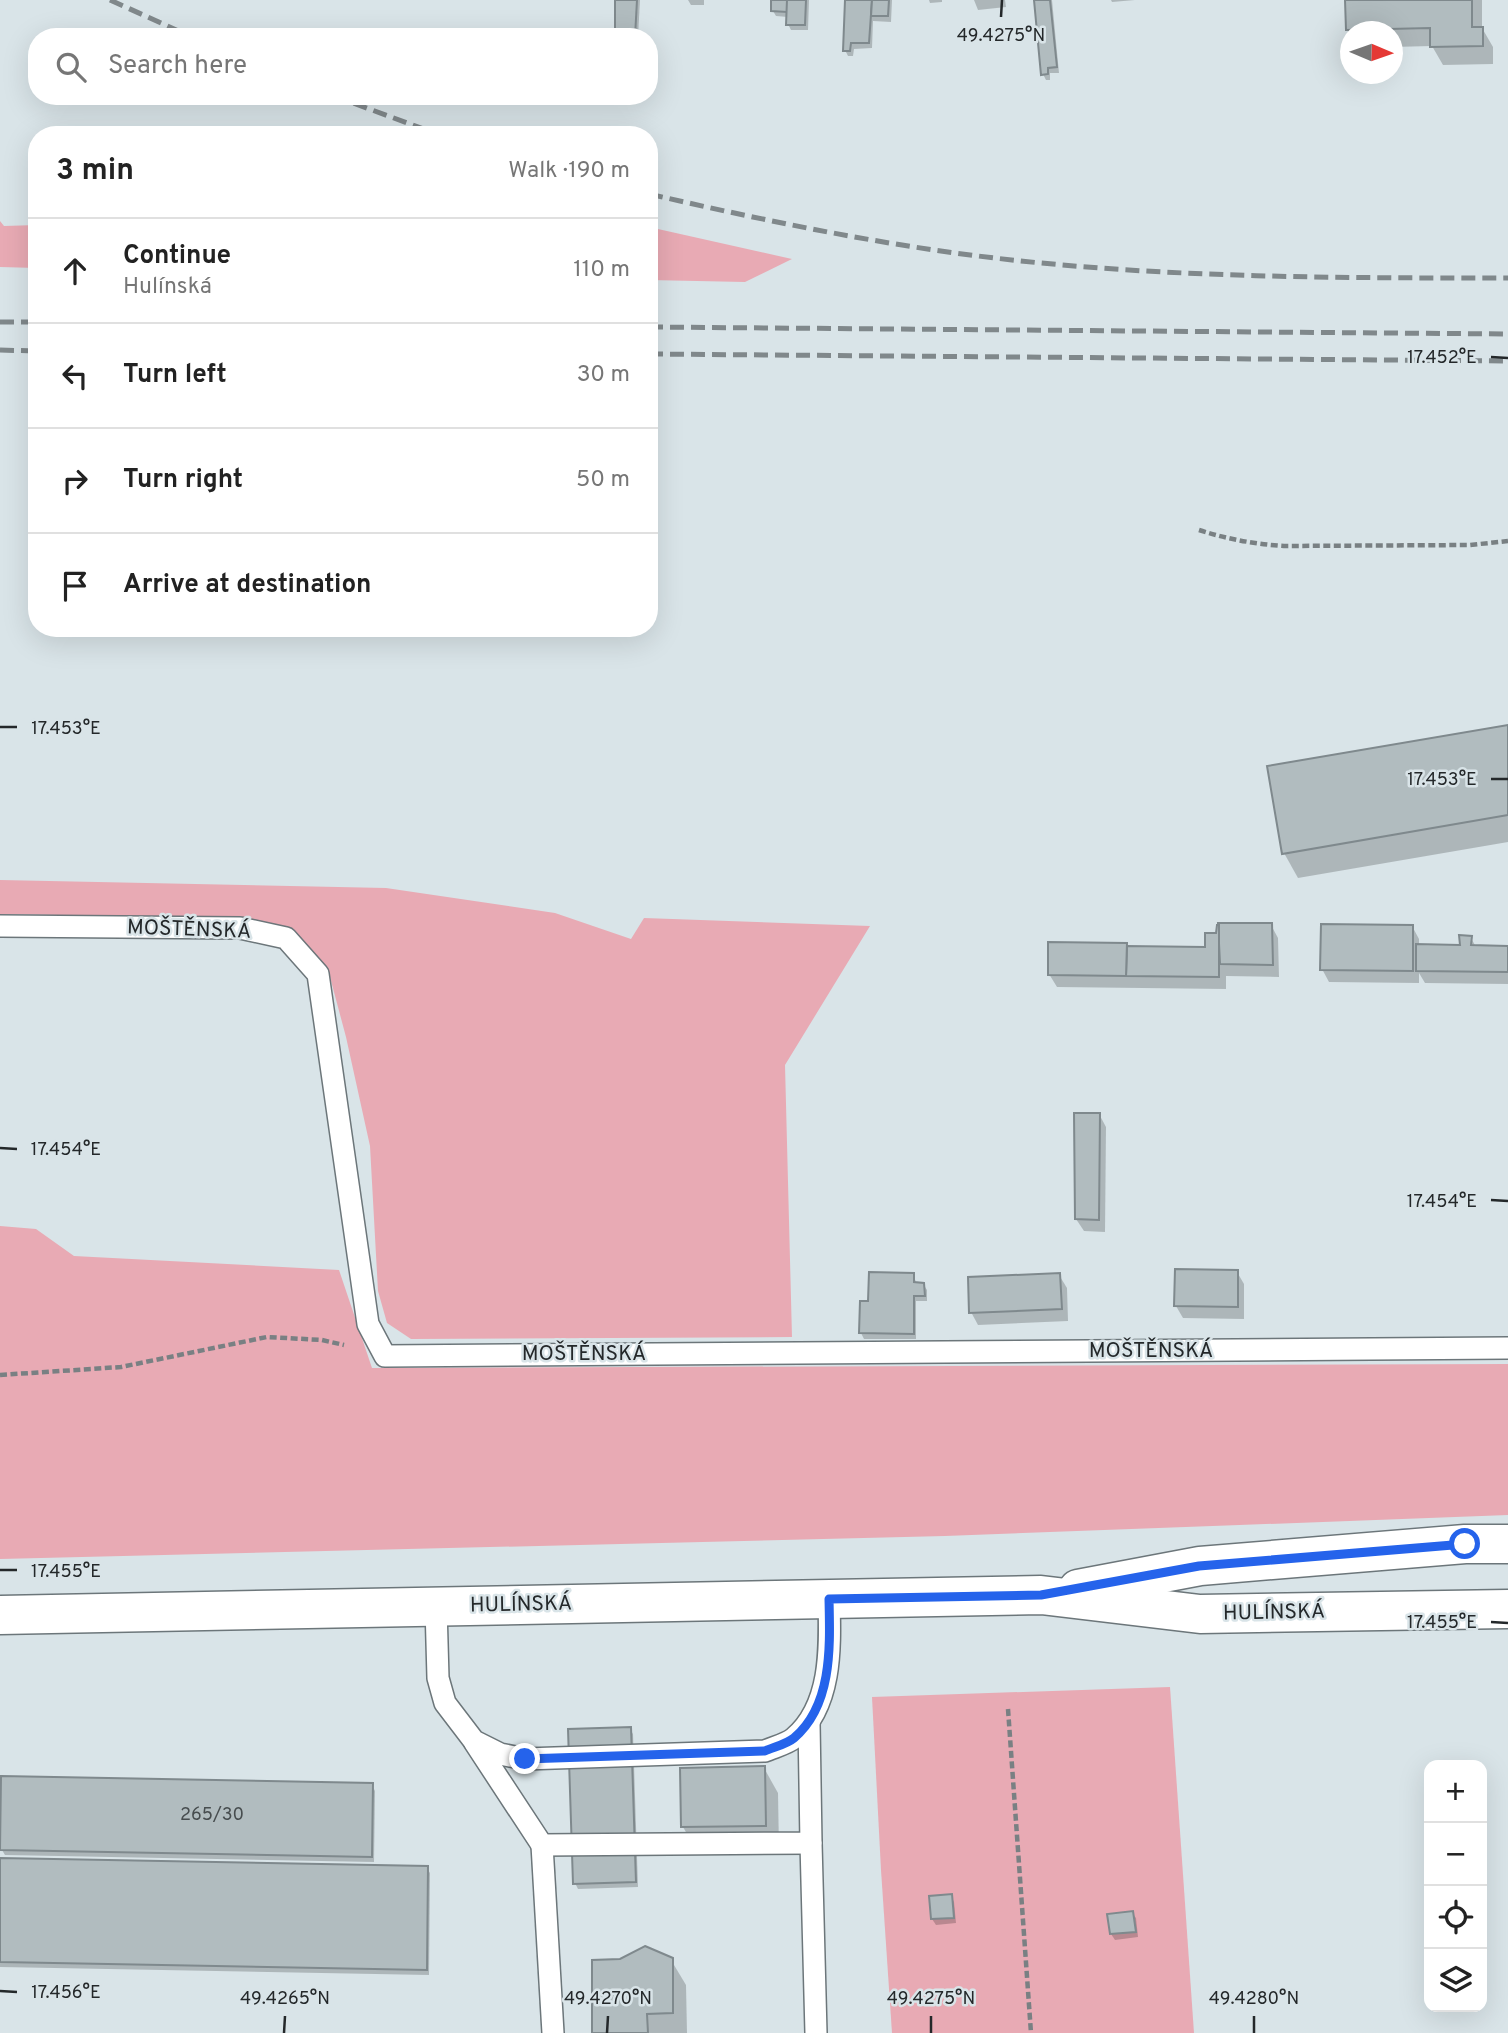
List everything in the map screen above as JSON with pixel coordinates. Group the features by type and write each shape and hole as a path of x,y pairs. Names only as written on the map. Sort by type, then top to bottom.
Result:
{"main road":[{"name":"HULÍNSKÁ","path":"1041,1595 1199,1566 1465,1544 1508,1544"},
{"name":"HULÍNSKÁ","path":"0,1615 1041,1595 1200,1614 1508,1609"}],"lane":[{"name":"MOŠTĚNSKÁ","path":"0,926 240,928 286,938 318,974 368,1324 386,1356 1508,1348"},
{"path":"474,1741 500,1754 525,1759 765,1751 792,1740 809,1723 819,1700 827,1672 830,1641 829,1599"},
{"path":"436,1607 438,1678 445,1703 474,1741 542,1845 553,2033"},
{"path":"809,1723 816,2033"},
{"path":"542,1845 810,1843"}],"path":[{"path":"1199,530 1227,539 1284,546 1456,545 1508,541"},
{"path":"0,1375 121,1367 267,1337 322,1340 386,1356"},
{"path":"1008,1709 1031,2033"}],"shaded area":[{"path":"0,221 4,226 28,225 28,268 0,267"},
{"path":"658,229 792,259 745,282 658,280"},
{"path":"0,880 386,888 555,913 631,939 644,918 870,926 785,1065 792,1337 411,1339 387,1323 378,1291 370,1146 330,977 297,935 229,918 0,914"},
{"path":"0,1226 36,1229 74,1256 339,1270 372,1368 1508,1364 1508,1515 945,1536 0,1559"},
{"path":"1170,1687 1194,2033 892,2033 872,1697"}],"building":[{"path":"615,0 637,0 635,28 615,28"},
{"path":"771,0 787,0 787,12 771,11"},
{"path":"787,0 806,0 805,25 786,25"},
{"path":"845,0 872,0 869,43 851,43 850,51 843,51"},
{"path":"872,0 889,0 888,16 871,16"},
{"path":"1034,0 1050,0 1057,67 1048,68 1048,74 1041,75"},
{"path":"1345,0 1472,0 1472,27 1483,27 1483,46 1430,47 1430,28 1403,29 1403,21 1346,21"},
{"path":"1508,725 1508,815 1282,854 1267,766"},
{"path":"1218,923 1272,923 1273,965 1220,964"},
{"path":"1321,924 1413,925 1413,971 1320,970"},
{"path":"1217,925 1219,977 1126,976 1127,946 1205,947 1205,933 1216,933"},
{"path":"1459,935 1472,936 1471,945 1508,946 1508,972 1416,971 1416,944 1460,945"},
{"path":"1048,942 1127,943 1126,976 1048,975"},
{"path":"1074,1113 1100,1113 1099,1220 1075,1219"},
{"path":"1175,1269 1238,1270 1238,1307 1174,1306"},
{"path":"869,1272 914,1273 914,1282 924,1283 925,1296 914,1296 914,1334 859,1333 860,1301 868,1301"},
{"path":"1060,1273 1062,1309 969,1313 968,1277"},
{"path":"631,1727 636,1882 573,1884 568,1729"},
{"path":"765,1766 766,1826 681,1827 680,1768"},
{"path":"1,1776 373,1783 372,1857 0,1850"},
{"path":"0,1858 428,1866 427,1970 0,1962"},
{"path":"952,1894 954,1918 931,1919 929,1896"},
{"path":"1133,1911 1136,1932 1110,1934 1107,1914"},
{"path":"645,1946 673,1958 673,2013 647,2014 648,2033 592,2033 592,1960 620,1959"}],"railway":[{"path":"110,0 172,28"},
{"path":"358,105 416,126"},
{"path":"658,196 854,237 1044,263 1176,273 1508,278"},
{"path":"0,322 28,322"},
{"path":"658,327 1508,334"},
{"path":"0,350 28,351"},
{"path":"658,354 1508,361"}],"route":[{"path":"525,1759 765,1751 792,1740 809,1723 827,1672 830,1641 829,1599 1041,1595 1199,1566 1465,1544"}]}
